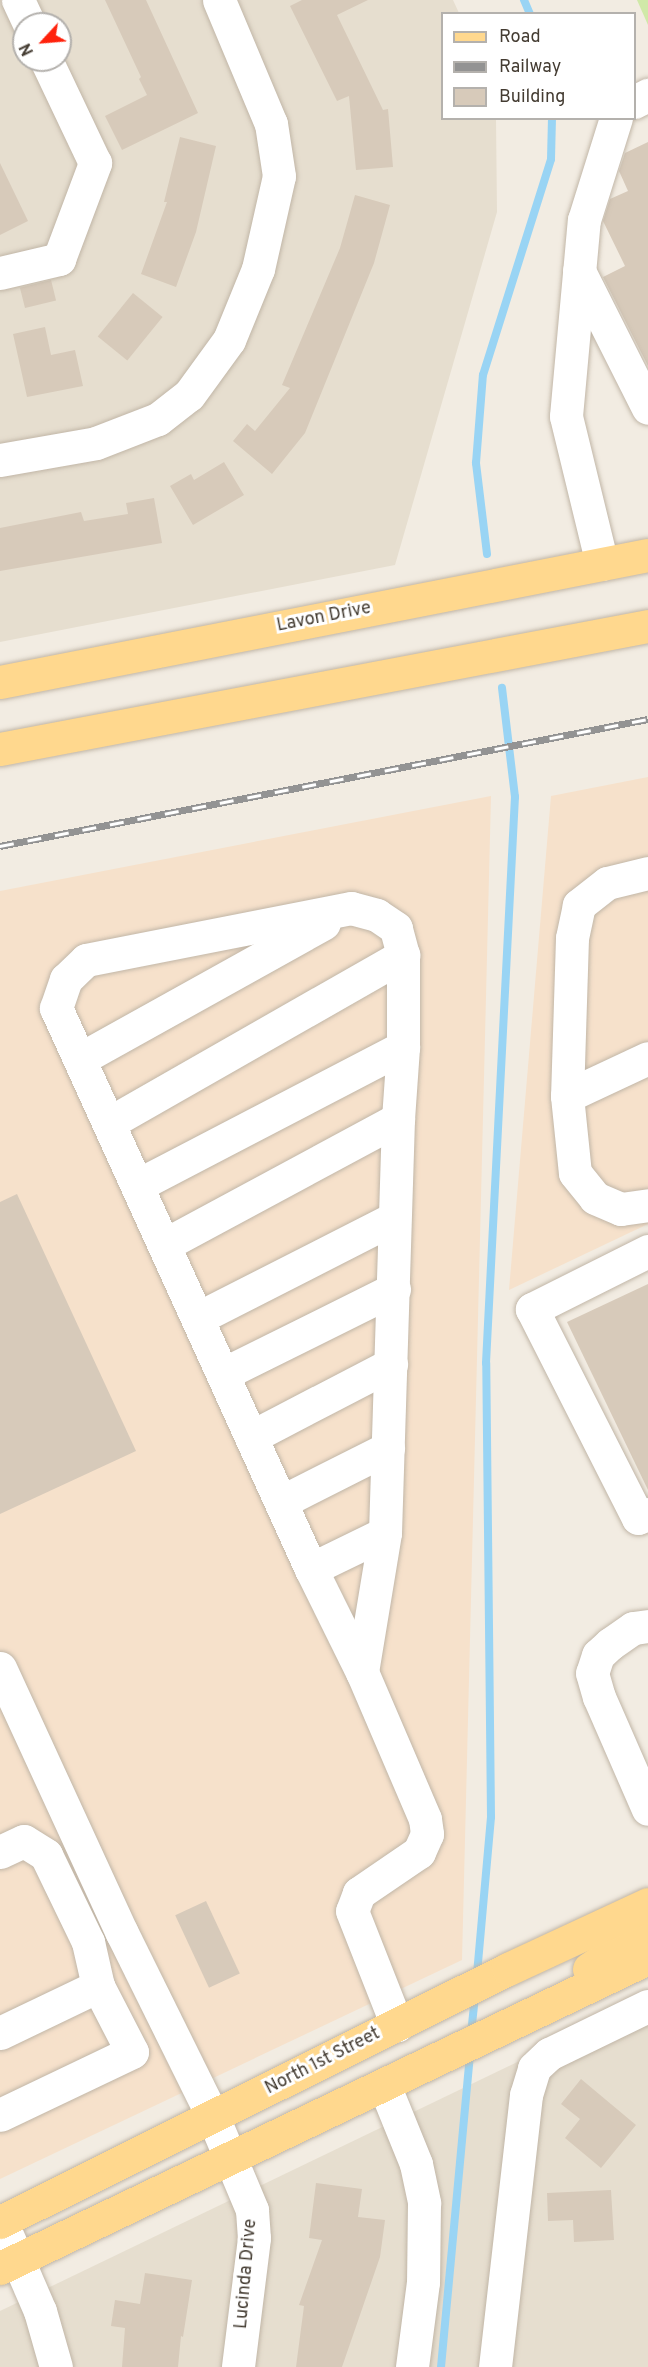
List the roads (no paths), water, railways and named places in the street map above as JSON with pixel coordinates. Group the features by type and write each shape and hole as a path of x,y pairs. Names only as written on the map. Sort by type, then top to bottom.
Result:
{"main road":[{"name":"Lavon Drive","path":"0,682 648,555"},
{"path":"0,749 648,626"},
{"name":"North 1st Street","path":"1,2221 508,1969 648,1904"},
{"path":"512,2024 648,1929"},
{"path":"9,2263 648,1958"}],"street":[{"path":"0,460 96,443 158,419 189,395 229,340 258,269 279,176 271,124 219,0"},
{"path":"0,273 59,260 95,163 52,72"},
{"path":"602,564 566,416 584,220 615,120"},
{"path":"579,271 648,408"},
{"path":"648,873 607,883 579,905 572,938 567,1096 575,1173 595,1198 621,1209 648,1205"},
{"path":"80,1059 351,908"},
{"path":"362,1672 385,1533 394,1289 394,1218 403,1047 403,955 396,928 377,915 351,908 86,960 66,979 56,1008 311,1569 362,1672 425,1819 427,1834 418,1852 359,1893 352,1911 408,2019"},
{"path":"109,1123 403,955"},
{"path":"138,1185 403,1047"},
{"path":"567,1096 648,1058"},
{"path":"164,1245 398,1119"},
{"path":"198,1318 394,1218"},
{"path":"648,1251 532,1310 638,1518 648,1514"},
{"path":"223,1374 394,1289"},
{"path":"251,1437 391,1364"},
{"path":"281,1502 388,1448"},
{"path":"311,1569 385,1533"},
{"path":"648,1626 633,1628 598,1655 592,1673 599,1697 640,1769 648,1809"},
{"name":"Lucinda Drive","path":"0,1668 122,1934 213,2117 252,2210 254,2238 238,2367"},
{"path":"0,1852 24,1841 46,1855 88,1942 98,1986 132,2052 0,2115"},
{"path":"0,2032 98,1986"},
{"path":"495,2367 526,2095 534,2068 549,2054 648,2006"},
{"path":"384,2085 416,2164 424,2203 423,2282 412,2367"},
{"path":"1,2221 9,2263 40,2311 56,2367"}],"waterway":[{"path":"524,0 529,12"},
{"path":"487,554 476,463 483,375 551,159 552,120"},
{"path":"477,1974 491,1817 486,1363 515,797 502,688"},
{"path":"471,2034 475,1995"},
{"path":"441,2367 470,2052"}],"railway":[{"path":"0,846 648,719"}]}
